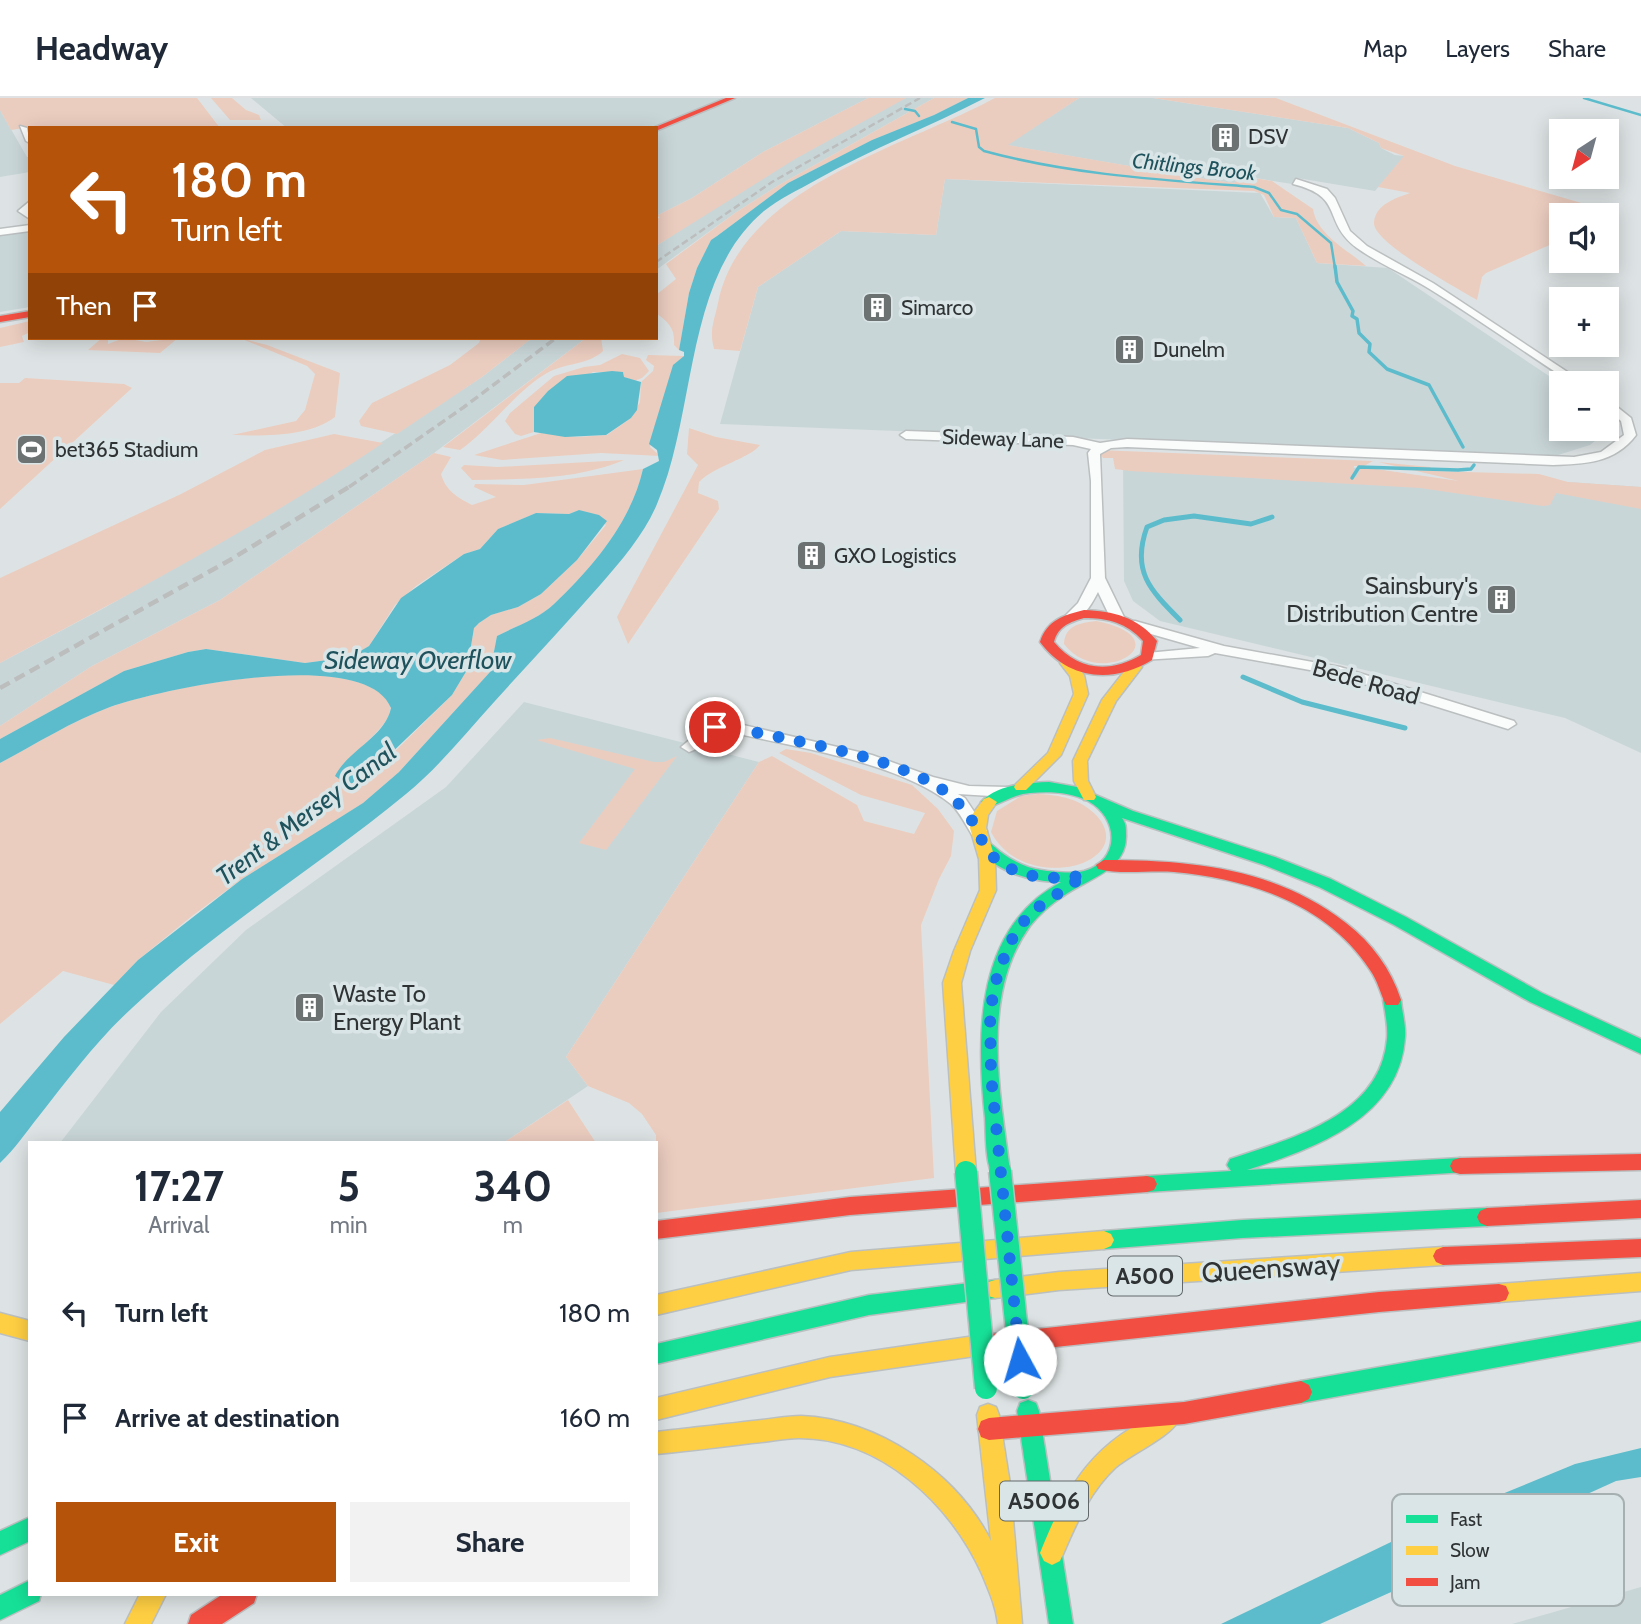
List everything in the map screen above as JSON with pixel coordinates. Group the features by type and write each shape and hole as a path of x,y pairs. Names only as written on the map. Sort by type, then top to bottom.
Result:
{"main road":[{"path":"658,128 732,98"},
{"path":"0,318 28,314"},
{"path":"1073,615 1117,617 1135,625 1150,641 1141,662 1109,700 1080,761 1081,780 1094,800 1113,817 1120,839 1114,855 1104,865 1085,875 1052,879 1021,873 995,858 981,838 980,815 985,807 1014,789 1054,755 1061,744 1081,694 1077,675 1049,648 1047,636 1056,622 1073,615"},
{"path":"1067,663 1101,672 1141,662"},
{"path":"1014,789 1051,786 1094,800 1172,832 1299,871 1370,905 1575,1018 1641,1047"},
{"name":"A5006","path":"981,838 988,873 987,895 952,983 989,1429 998,1484 1010,1617"},
{"path":"1104,865 1168,864 1208,869 1257,880 1293,896 1325,915 1356,940 1380,972 1395,1000 1398,1039 1393,1063 1375,1095 1351,1116 1327,1132 1272,1154 1181,1181"},
{"name":"A5006","path":"1061,1619 1032,1426 1023,1388 991,1076 990,1011 998,972 1014,935 1030,913 1085,875"},
{"path":"658,1230 712,1221 892,1203 1181,1181 1422,1167 1641,1162"},
{"name":"Queensway","path":"658,1305 851,1261 1229,1230 1641,1209"},
{"name":"Queensway","path":"658,1354 869,1305 1059,1281 1513,1252 1641,1248"},
{"path":"658,1409 830,1367 937,1350 1379,1302 1641,1282"},
{"path":"0,1324 28,1331"},
{"path":"989,1429 1184,1413 1641,1331"},
{"path":"1052,1553 1065,1515 1104,1460 1124,1444 1184,1413"},
{"path":"658,1443 802,1427 842,1435 878,1448 926,1479 954,1506 976,1539 1010,1617"},
{"path":"0,1543 28,1530"},
{"path":"0,1608 28,1593"},
{"path":"137,1624 154,1596"},
{"path":"200,1624 242,1596"}],"street":[{"path":"23,128 28,137"},
{"path":"1296,182 1314,186 1328,194 1335,203 1339,224 1354,241 1434,288 1561,371"},
{"path":"0,232 28,228"},
{"name":"Sideway Lane","path":"906,435 1073,441 1100,447 1127,443 1579,460 1615,451 1630,435 1627,420 1619,413"},
{"path":"1100,447 1094,453 1098,578 1117,617"},
{"path":"1073,615 1084,605 1098,578"},
{"name":"Bede Road","path":"1135,625 1222,650 1335,670 1508,724"},
{"name":"Bede Road","path":"1141,662 1222,650"},
{"path":"689,747 715,727 726,726 866,758 928,781 968,791 1014,789"},
{"path":"928,781 959,802 981,838"}],"shaded area":[{"path":"0,98 197,98 218,126 28,126 11,130 0,110"},
{"path":"211,98 232,98 246,110 259,115 261,120 230,120"},
{"path":"251,98 868,98 763,152 692,198 658,215 658,126 285,126"},
{"path":"868,98 906,98 795,159 658,245 658,215 692,198 763,152"},
{"path":"883,98 934,98 779,185 658,269 658,245"},
{"path":"934,98 968,98 872,140 788,183 711,240 697,268 689,293 679,350 674,345 670,326 658,315 658,293 676,279 666,264 735,213 779,185"},
{"path":"995,98 1079,98 1008,145 1211,180 1234,183 1242,176 1272,181 1313,209 1320,227 1366,266 1317,263 1296,218 1274,217 1264,195 1254,191 945,179 936,235 841,231 758,287 740,351 714,349 714,321 732,263 758,229 791,201 831,176"},
{"path":"1079,98 1153,98 1348,128 1379,143 1381,148 1395,155 1405,156 1375,191 1297,178 1292,184 1243,176 1234,183 1006,145"},
{"path":"1153,98 1276,98 1455,166 1581,203 1549,203 1549,245 1486,273 1482,277 1477,300 1401,253 1377,231 1374,222 1378,211 1387,203 1410,193 1378,187 1404,156 1381,148 1379,143 1348,128"},
{"path":"0,110 28,157 28,172 0,177"},
{"path":"945,179 1260,193 1274,217 1296,218 1317,263 1388,268 1549,376 1549,441 1595,441 1555,456 720,424 758,287 841,231 936,235"},
{"path":"28,232 28,307 0,312 0,235"},
{"path":"28,321 28,333 22,336 24,342 0,347 0,328"},
{"path":"100,340 108,340 108,344 119,340 176,340 160,353 88,350"},
{"path":"245,340 267,345 340,373 335,417 324,424 299,432 232,435 296,421 305,410 315,374 307,366"},
{"path":"480,340 529,340 482,377 397,434 361,426 359,421 372,403 450,365"},
{"path":"529,340 583,340 434,453 220,600 92,666 0,726 0,663 104,608 286,504 482,377"},
{"path":"583,340 601,340 603,351 597,356 554,370 536,380 460,450 443,447"},
{"path":"622,354 640,358 649,371 634,381 624,377 623,372 593,372 534,407 534,432 521,436 515,434 505,421 510,413 554,376 600,365"},
{"path":"648,355 684,356 673,366 650,447 660,456 601,453 502,460 474,455 541,433 578,437 607,435 631,418 640,402 641,382 653,371 654,366 646,360"},
{"name":"bet365 Stadium","path":"25,378 124,384 132,388 0,509 0,383 19,383"},
{"path":"689,428 716,437 760,445 699,482 698,493 718,501 719,509 628,644 617,617 698,465 687,454"},
{"path":"334,434 383,443 242,530 0,663 0,578 181,494 265,450"},
{"path":"1098,450 1373,461 1364,466 1354,466 1352,477 1356,478 1361,467 1459,481 1378,462 1430,467 1433,471 1539,474 1568,482 1641,487 1641,509 1556,493 1550,505 1543,506 1420,488 1130,471 1115,469 1113,458 1103,458"},
{"path":"434,453 451,457 441,474 443,480 453,493 472,505 496,497 474,487 475,484 524,485 643,469 630,507 596,559 548,609 497,636 490,672 399,772 363,803 242,879 192,916 138,960 114,985 63,971 0,1024 0,763 82,719 136,699 212,683 299,675 338,678 369,687 390,703 386,721 336,776 378,768 452,695 467,670 474,628 491,615 518,607 541,594 577,560 606,525 579,510 569,514 536,513 498,529 480,549 464,554 416,586 395,605 369,646 350,657 305,663 206,649 188,652 124,671 0,739 0,726 92,666 220,600"},
{"path":"624,460 606,467 568,475 530,479 472,480 461,468 464,465 498,467"},
{"name":"Sainsbury's Distribution Centre","path":"1123,463 1367,468 1454,481 1568,482 1641,487 1641,753 1565,718 1160,621 1133,601 1124,581"},
{"path":"1096,621 1122,629 1134,639 1135,649 1127,657 1113,662 1096,663 1079,657 1064,644 1070,629 1079,624"},
{"path":"524,702 759,762 566,1057 588,1086 506,1141 62,1141 161,1012 246,930 446,787"},
{"path":"550,738 654,762 664,762 677,756 606,850 579,843 635,769 537,740"},
{"path":"786,749 811,753 912,785 938,809 954,831 951,856 921,925 934,1178 658,1213 656,1135 642,1114 629,1103 588,1086 566,1057 759,762 772,756 857,805 864,821 914,834 925,813 861,795 779,753"},
{"path":"1038,794 1070,799 1091,810 1106,833 1103,848 1091,859 1072,866 1050,868 1027,863 1007,852 991,832 997,811 1021,796"},
{"path":"568,1100 595,1141 506,1141"},
{"path":"1641,1587 1641,1624 1512,1624 1575,1606 1624,1606 1624,1592"}],"water":[{"path":"968,98 985,98 858,158 776,202 738,239 719,272 706,309 670,468 657,504 640,536 625,556 430,773 372,821 198,951 132,1008 95,1046 0,1163 0,1112 64,1037 138,960 242,879 363,803 399,772 490,672 497,636 548,609 596,559 630,507 643,469 659,461 657,450 649,444 673,365 684,356 684,352 679,350 689,293 697,268 711,240 788,183 872,140"},
{"path":"623,372 624,377 641,382 637,410 631,418 606,435 565,437 534,432 534,407 567,376"},
{"name":"Sideway Overflow","path":"579,510 599,515 607,521 577,560 541,594 518,607 491,615 474,628 467,670 452,695 361,782 346,784 335,776 348,758 382,727 391,708 374,689 344,679 304,675 214,683 135,699 82,719 0,763 0,739 124,671 206,649 305,663 350,657 369,646 401,598 464,554 480,549 498,529 536,513 569,514"},
{"path":"1641,1448 1641,1477 1616,1481 1587,1494 1502,1494 1575,1464"},
{"path":"1391,1542 1392,1592 1320,1624 1221,1624"}],"waterway":[{"path":"1584,98 1641,115"},
{"path":"905,109 915,111 919,116"},
{"name":"Chitlings Brook","path":"952,122 976,129 979,147 984,151 1017,159 1084,171 1254,187 1269,193 1281,210 1297,214 1331,243 1335,268"},
{"name":"Chitlings Brook","path":"1335,266 1337,282 1353,311 1352,316 1357,319 1359,333 1370,344 1369,352 1387,369 1429,385 1463,447"},
{"name":"Chitlings Brook","path":"1352,478 1359,467 1458,470 1471,469 1474,465"},
{"name":"Chitlings Brook","path":"1180,620 1152,589 1142,568 1141,556 1147,527 1164,520 1194,516 1251,524 1272,517"},
{"name":"Chitlings Brook","path":"1243,677 1302,702 1405,728"}],"railway":[{"path":"658,261 772,182 920,98"},
{"path":"351,486 464,407 553,340"},
{"path":"0,688 230,560 351,486"}],"traffic: fast":[{"path":"989,802 1006,793 1026,788 1072,790 1092,797 1109,808 1118,824 1119,843 1115,852 1101,867 1054,894 1026,920 1007,951 995,985 990,1022 989,1060 1000,1171"},
{"path":"1100,804 1269,861 1325,883 1400,921 1536,998 1641,1047"},
{"path":"984,846 1005,863 1027,873 1052,877 1078,876"},
{"path":"1237,1165 1299,1144 1329,1130 1355,1113 1376,1092 1390,1067 1396,1036 1392,1000"},
{"path":"1147,1184 1460,1166"},
{"path":"1000,1171 1023,1388"},
{"path":"966,1172 986,1388"},
{"path":"1104,1240 1242,1229 1487,1217"},
{"path":"658,1354 869,1305 995,1289"},
{"path":"1301,1392 1641,1331"},
{"path":"1028,1411 1061,1624"},
{"path":"0,1543 28,1530"},
{"path":"0,1608 28,1593"}],"traffic: slow":[{"path":"1021,787 1054,755 1081,694 1077,675 1067,663"},
{"path":"1089,797 1081,781 1080,761 1109,700 1135,667"},
{"path":"966,1172 952,983 962,951 988,890 987,859 978,828 980,815 989,802"},
{"path":"658,1305 851,1261 1104,1240"},
{"path":"995,1289 1059,1281 1443,1256"},
{"path":"1499,1293 1641,1282"},
{"path":"0,1323 28,1330"},
{"path":"658,1409 830,1367 982,1345"},
{"path":"988,1415 998,1484 1010,1624"},
{"path":"1052,1553 1071,1508 1094,1474 1124,1447 1166,1422"},
{"path":"658,1443 800,1427 848,1436 871,1445 915,1470 935,1485 952,1503 979,1543 1009,1609"},
{"path":"137,1624 153,1596"}],"traffic: jam":[{"path":"658,128 732,98"},
{"path":"0,319 28,314"},
{"path":"1084,614 1103,615 1129,623 1150,641 1147,657 1121,670 1107,672 1080,668 1067,662 1047,642 1049,635 1060,622 1084,614"},
{"path":"1104,865 1170,866 1202,870 1265,884 1294,896 1322,913 1356,941 1381,972 1392,1000"},
{"path":"1460,1166 1641,1162"},
{"path":"658,1230 850,1206 1147,1184"},
{"path":"1487,1217 1641,1209"},
{"path":"1443,1256 1641,1248"},
{"path":"982,1345 1379,1302 1499,1293"},
{"path":"989,1429 1184,1413 1301,1392"},
{"path":"200,1624 242,1596"}],"place":[{"name":"DSV","path":"1225,137"},
{"name":"Simarco","path":"878,308"},
{"name":"Dunelm","path":"1130,350"},
{"name":"bet365 Stadium","path":"32,450"},
{"name":"GXO Logistics","path":"811,556"},
{"name":"Sainsbury's Distribution Centre","path":"1501,600"},
{"name":"Waste To Energy Plant","path":"310,1008"}],"route":[{"path":"715,727 726,726 866,758 928,781 959,802 978,831 984,846 1005,865 1021,873 1052,879 1085,875 1030,913 1014,935 998,972 990,1011 991,1076 1020,1360"}],"water label":[{"name":"Trent & Mersey Canal","path":"306,814"}]}
